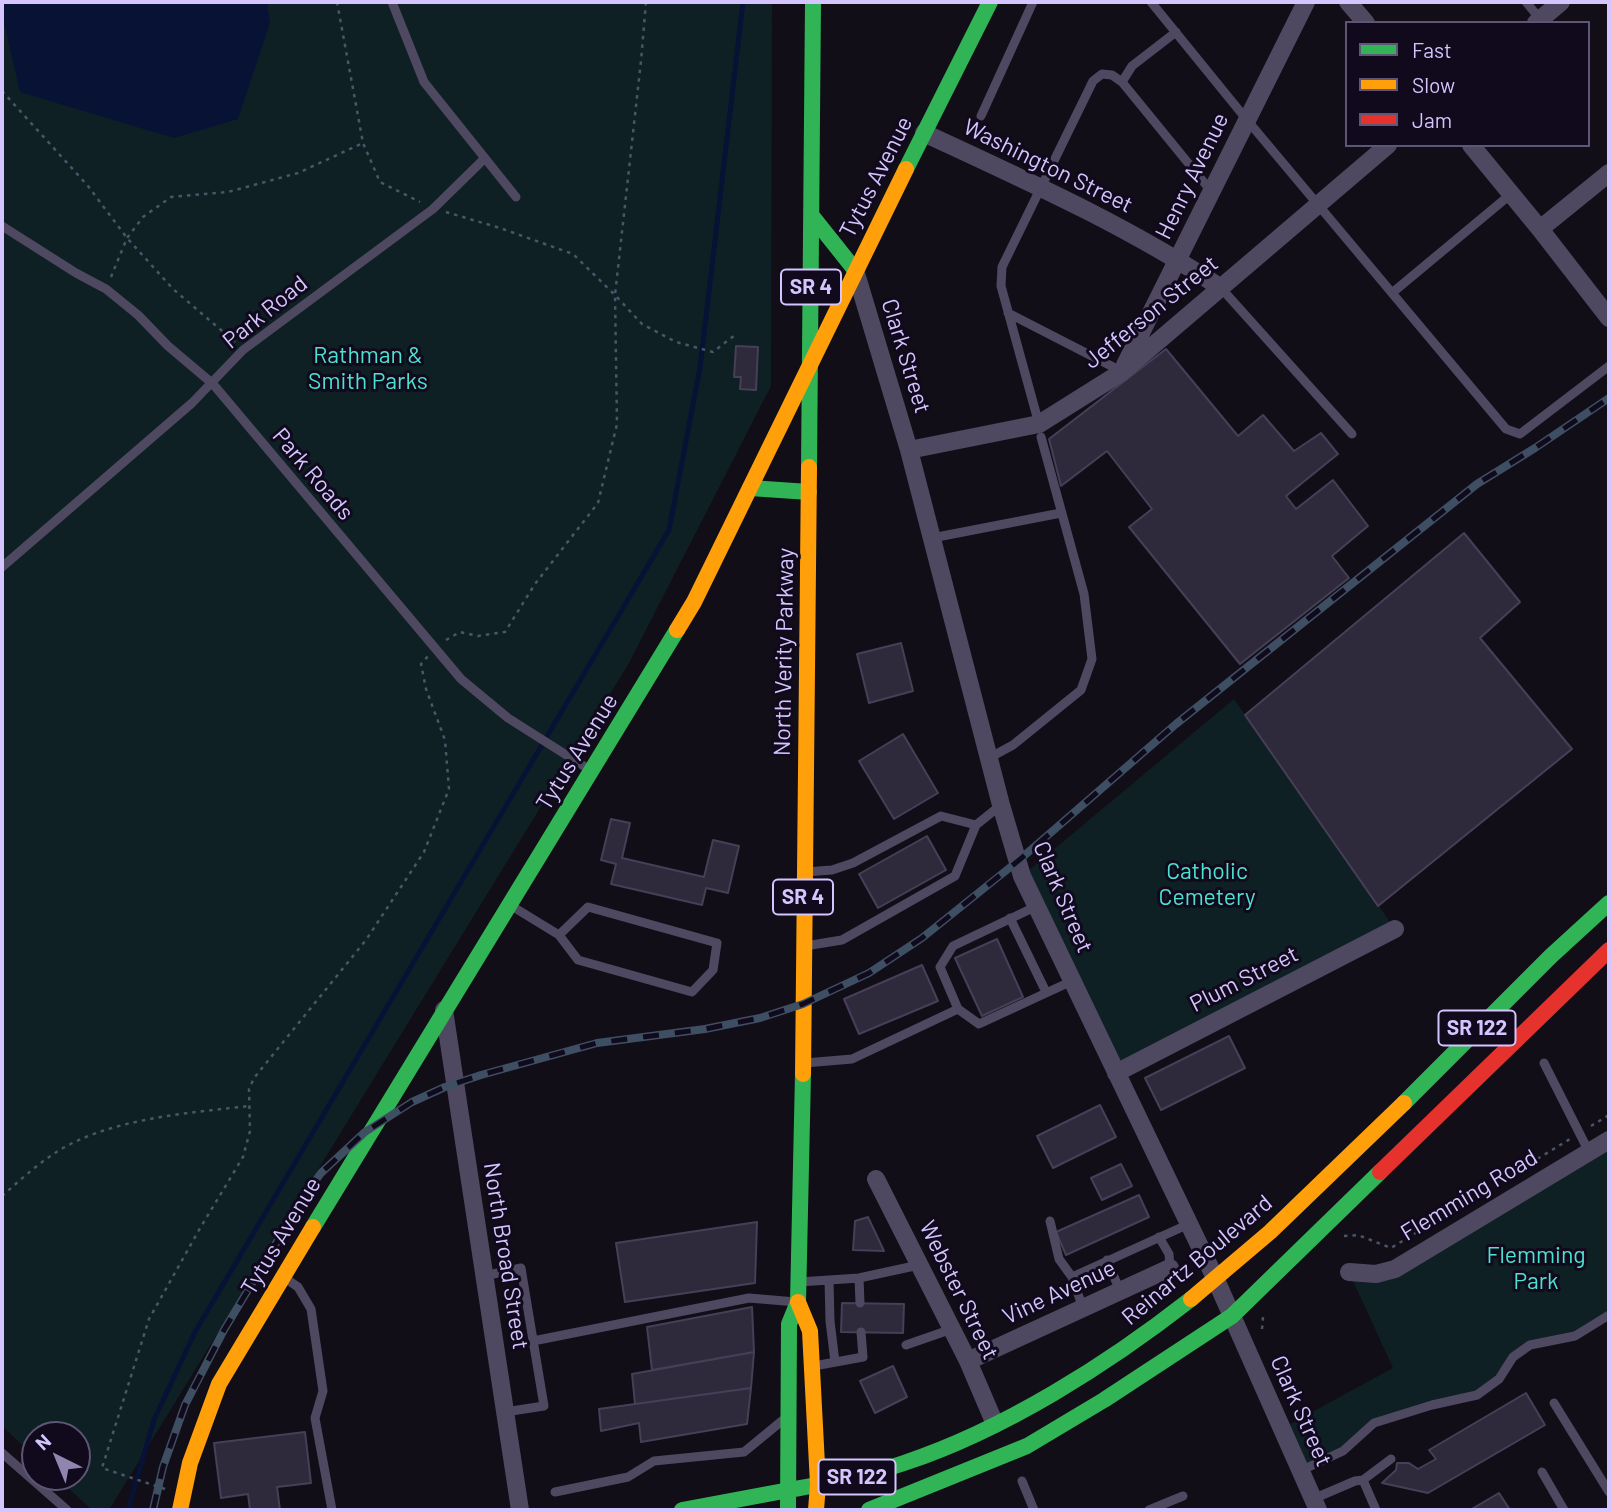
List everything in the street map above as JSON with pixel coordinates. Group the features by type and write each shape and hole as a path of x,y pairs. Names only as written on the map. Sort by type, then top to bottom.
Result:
{"main road":[{"name":"North Verity Parkway","path":"813,2 803,1063 798,1303 810,1331 818,1485 816,1510"},
{"name":"Tytus Avenue","path":"180,1510 190,1463 219,1384 694,602 811,359 990,2"},
{"path":"811,216 855,270"},
{"path":"750,488 809,492"},
{"name":"Reinartz Boulevard","path":"682,1510 885,1470 930,1453 995,1424 1147,1334 1216,1280 1365,1140 1539,966 1609,903"},
{"path":"870,1510 1027,1447 1232,1316 1609,950"},
{"name":"North Verity Parkway","path":"789,1490 789,1324 798,1303"},
{"name":"SR 4","path":"788,1510 789,1490"}],"street":[{"name":"Henry Avenue","path":"1122,372 1306,2"},
{"path":"1348,2 1364,21"},
{"path":"1538,21 1561,2"},
{"name":"Washington Street","path":"924,133 1042,187 1178,259 1221,288"},
{"name":"Jefferson Street","path":"909,450 1040,431 1122,372 1386,147"},
{"path":"1473,147 1609,318"},
{"path":"1540,229 1609,173"},
{"name":"Clark Street","path":"855,270 909,450 1001,805 1023,876 1216,1280 1316,1505"},
{"name":"Plum Street","path":"1116,1073 1395,929"},
{"name":"North Broad Street","path":"444,1010 520,1510"},
{"name":"Flemming Road","path":"1349,1272 1376,1274 1395,1269 1609,1140"},
{"name":"Webster Street","path":"876,1179 968,1361 995,1424"},
{"name":"Vine Avenue","path":"968,1361 1170,1268"}],"lane":[{"path":"392,2 424,82 516,197"},
{"path":"981,116 1033,2"},
{"path":"1151,2 1506,429 1520,434 1609,366"},
{"path":"1526,2 1538,21"},
{"path":"1122,82 1132,66 1176,32"},
{"path":"989,758 1013,745 1081,690 1093,659 1084,594 1001,286 1002,267 1093,81 1102,74 1112,75 1122,82 1211,192"},
{"name":"Park Road","path":"213,384 243,350 433,209 484,159"},
{"path":"1392,293 1511,194"},
{"path":"2,226 76,274 106,289 213,384 2,566"},
{"path":"1221,288 1352,434"},
{"path":"1008,313 1122,372"},
{"name":"Park Roads","path":"213,384 461,679 508,718 592,771"},
{"path":"932,538 1062,513"},
{"path":"803,946 842,940 955,876 976,825 1001,805"},
{"path":"804,872 832,870 853,863 941,816 976,825"},
{"path":"509,904 559,936 578,960 692,992 713,970 717,943 588,907 559,936"},
{"path":"1037,906 953,946 940,967 958,1009 979,1024 1072,981"},
{"path":"1010,918 1046,992"},
{"path":"803,1063 852,1059 958,1009"},
{"path":"1544,1063 1589,1152"},
{"path":"1050,1221 1059,1259 1072,1277 1083,1308"},
{"path":"1072,1277 1189,1224"},
{"path":"1159,1237 1168,1254 1170,1268"},
{"path":"1107,1261 1120,1291"},
{"path":"798,1282 859,1278 920,1265"},
{"path":"484,1276 521,1268 544,1406 505,1412"},
{"path":"283,1277 298,1287 312,1309 323,1391 315,1418 332,1510"},
{"path":"859,1278 860,1303"},
{"path":"829,1280 835,1362"},
{"path":"533,1341 749,1297 798,1303"},
{"path":"1300,1471 1343,1451 1374,1423 1432,1405 1477,1395 1499,1379 1513,1357 1531,1345 1575,1336 1609,1315"},
{"path":"906,1345 952,1329"},
{"path":"812,1367 863,1357 864,1339"},
{"path":"1554,1403 1609,1492"},
{"path":"555,1492 628,1477 654,1461 744,1452 789,1415"},
{"path":"2,1453 67,1510"},
{"path":"1316,1505 1356,1481 1363,1480 1391,1459"},
{"path":"1542,1472 1564,1510"},
{"path":"1363,1480 1376,1510"},
{"path":"1022,1481 1034,1510"},
{"path":"1149,1510 1183,1496"}],"path":[{"path":"337,2 363,143 380,182 433,209 500,228 573,254 642,324 676,342 713,352 735,335"},
{"path":"443,642 460,632 478,636 505,632 535,583 598,503 617,424 615,295 646,2"},
{"path":"2,91 88,186 127,238 173,289 236,342"},
{"path":"106,289 127,238 144,217 171,197 228,192 298,173 363,143"},
{"path":"158,1487 102,1468 149,1319 243,1157 250,1131 249,1089 254,1078 366,940 424,852 449,789 445,740 426,689 421,664 428,656"},
{"path":"2,1196 53,1154 100,1132 170,1115 249,1106"},
{"path":"1340,1237 1358,1235 1391,1248 1609,1115"},
{"path":"1262,1329 1262,1319 1267,1309"}],"green space":[{"name":"Rathman & Smith Parks","path":"2,2 772,2 771,386 629,663 109,1510 92,1510 71,1491 91,1491 91,1421 21,1421 21,1444 2,1426"},
{"name":"Catholic Cemetery","path":"1234,699 1395,929 1116,1073 1022,876"},
{"name":"Flemming Park","path":"1609,1140 1609,1315 1575,1336 1530,1345 1513,1357 1499,1379 1477,1395 1374,1423 1343,1451 1300,1471 1281,1429 1393,1368 1349,1272 1376,1274"}],"water":[{"path":"2,2 267,2 270,23 238,119 174,138 20,92 2,14"}],"building":[{"path":"736,346 758,347 756,390 740,389 741,377 734,377"},
{"path":"1166,349 1238,436 1263,415 1294,451 1321,433 1338,454 1286,496 1296,509 1333,480 1368,526 1332,556 1349,578 1240,664 1129,527 1152,509 1107,451 1061,486 1049,439"},
{"path":"1464,533 1520,602 1480,638 1572,749 1378,906 1245,715"},
{"path":"901,643 913,691 869,703 857,654"},
{"path":"903,734 938,793 894,819 859,761"},
{"path":"611,819 630,823 622,858 704,877 713,840 739,846 728,893 706,888 702,905 611,884 616,864 601,860"},
{"path":"927,836 946,870 878,908 859,874"},
{"path":"997,939 1023,997 982,1016 955,958"},
{"path":"922,965 938,1001 859,1034 844,999"},
{"path":"1229,1036 1245,1068 1161,1110 1145,1078"},
{"path":"1100,1105 1116,1137 1053,1168 1037,1136"},
{"path":"1121,1164 1132,1186 1102,1200 1091,1178"},
{"path":"1139,1195 1149,1217 1066,1255 1056,1232"},
{"path":"868,1217 884,1251 853,1250 855,1221"},
{"path":"757,1222 755,1283 625,1302 616,1243"},
{"path":"842,1303 904,1304 903,1333 841,1332"},
{"path":"752,1307 754,1352 652,1370 647,1327"},
{"path":"754,1352 751,1388 635,1404 632,1374"},
{"path":"893,1366 907,1397 875,1413 860,1381"},
{"path":"751,1388 747,1424 641,1442 639,1423 601,1431 599,1409"},
{"path":"1526,1393 1545,1425 1428,1493 1382,1483 1396,1470 1397,1463 1409,1463 1418,1469 1436,1459 1429,1450"},
{"path":"305,1432 311,1483 277,1487 280,1510 250,1510 248,1494 221,1498 214,1443"},
{"path":"1499,1493 1510,1510 1470,1510"}],"waterway":[{"path":"128,1510 154,1420 195,1332 669,530 700,368 743,2"}],"railway":[{"path":"153,1510 163,1467 185,1405 224,1330 305,1195 321,1173 365,1132 412,1102 481,1075 597,1043 705,1029 760,1018 803,1004 869,973 922,938 1018,861 1176,724 1477,484 1609,398"}],"traffic: fast":[{"path":"809,467 813,2"},
{"path":"906,169 990,2"},
{"path":"812,216 855,270"},
{"path":"750,488 809,492"},
{"path":"313,1227 677,630"},
{"path":"1404,1103 1551,956 1609,903"},
{"path":"788,1510 789,1324 798,1302 803,1074"},
{"path":"869,1510 1027,1446 1104,1400 1232,1316 1380,1172"},
{"path":"789,1490 890,1468 979,1433 1090,1371 1191,1299"},
{"path":"682,1510 789,1490"}],"traffic: slow":[{"path":"677,630 694,602 906,169"},
{"path":"803,1074 809,467"},
{"path":"1191,1299 1270,1232 1404,1103"},
{"path":"180,1510 190,1463 219,1384 313,1227"},
{"path":"798,1302 810,1331 818,1484 816,1510"}],"traffic: jam":[{"path":"1380,1172 1609,950"}]}
